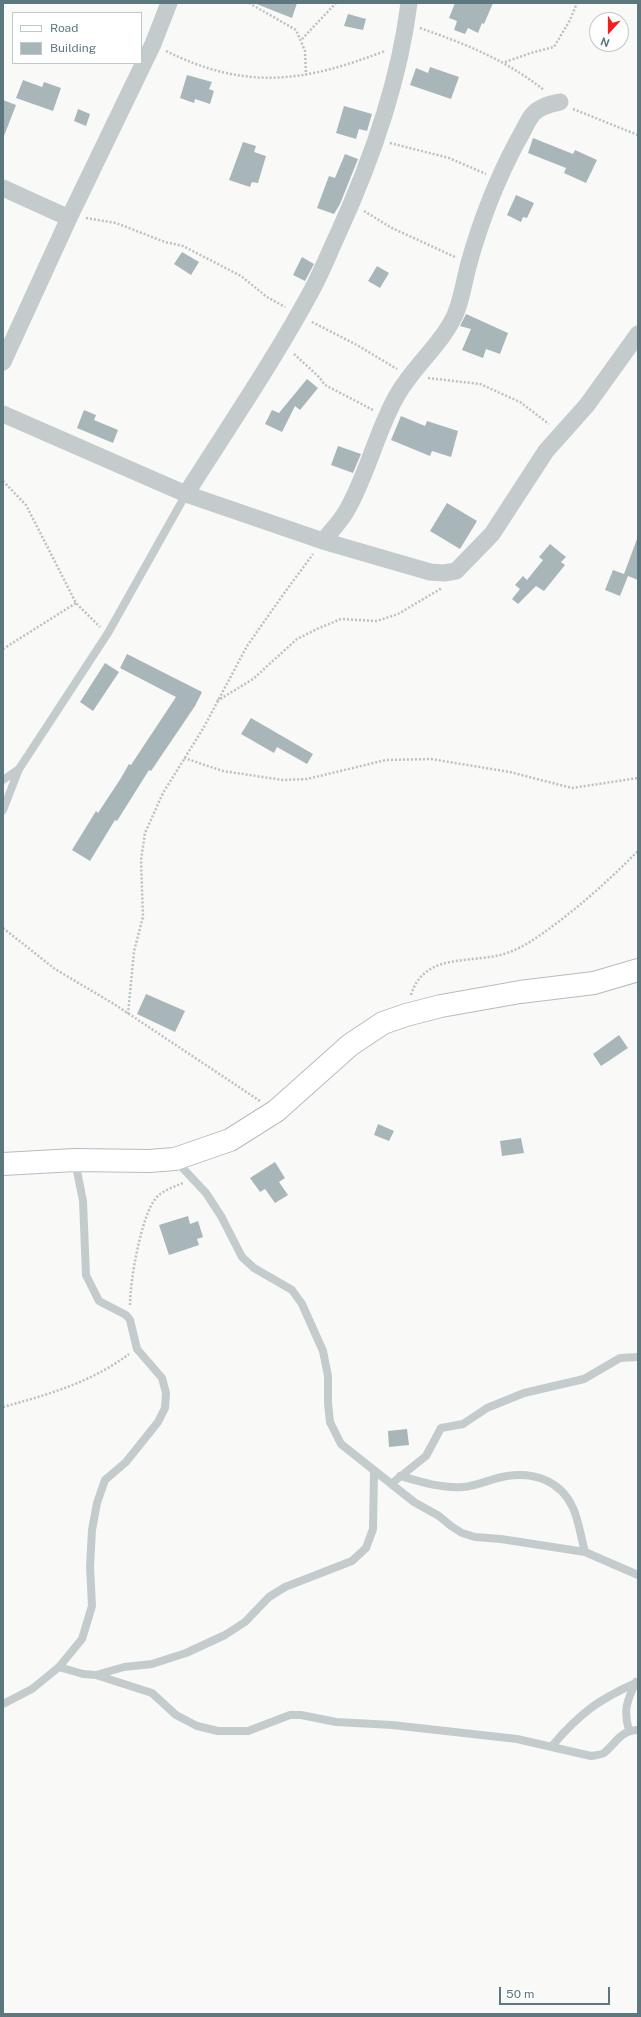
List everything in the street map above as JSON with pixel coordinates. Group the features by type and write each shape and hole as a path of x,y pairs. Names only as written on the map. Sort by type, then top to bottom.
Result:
{"main road":[{"path":"3,1164 75,1160 149,1161 175,1159 230,1140 276,1111 350,1045 383,1024 406,1015 441,1006 520,992 594,983 638,970"}],"street":[{"path":"3,362 69,218 153,44 169,3"},
{"path":"186,494 286,335 314,287 355,197 376,140 404,43 409,3"},
{"path":"323,541 347,510 394,400 408,376 442,336 454,316 462,294 469,263 497,179 533,114 545,106 560,102"},
{"path":"3,188 69,218"},
{"path":"3,414 186,494 323,541 430,572 444,573 456,571 492,534 546,451 587,405 636,342"}],"lane":[{"path":"3,810 19,769 108,633 186,494"},
{"path":"3,780 19,769"},
{"path":"175,1159 206,1193 221,1216 242,1257 254,1268 292,1290 302,1304 323,1351 328,1376 330,1422 341,1444 414,1502 440,1516 462,1533 475,1537 515,1541 585,1552 638,1575"},
{"path":"3,1704 32,1689 59,1667 82,1639 92,1606 90,1566 92,1530 97,1503 105,1480 126,1462 158,1422 165,1408 166,1392 162,1378 137,1349 130,1320 126,1315 99,1301 86,1275 83,1201 75,1160"},
{"path":"391,1484 426,1456 441,1428 463,1424 487,1408 524,1393 584,1379 620,1358 638,1357"},
{"path":"96,1675 124,1667 152,1664 186,1652 225,1635 245,1622 269,1597 285,1587 352,1561 366,1548 374,1529 374,1471"},
{"path":"400,1476 440,1486 463,1487 506,1476 526,1474 544,1478 555,1485 566,1497 573,1509 585,1552"},
{"path":"59,1667 83,1674 96,1675 152,1693 176,1715 197,1726 218,1731 248,1731 290,1716 301,1715 336,1722 392,1725 517,1739 552,1746 575,1754 591,1756 603,1754 618,1738 634,1730 625,1712 626,1702 637,1682"},
{"path":"552,1746 581,1714 619,1690 637,1682"}],"path":[{"path":"249,3 296,30 302,39 306,51 306,75"},
{"path":"302,39 336,3"},
{"path":"504,62 554,47 570,20 577,3"},
{"path":"407,23 451,39 504,62 519,71 560,102 638,135"},
{"path":"153,44 197,64 230,74 259,79 306,75 355,62 404,43"},
{"path":"376,140 449,158 497,179"},
{"path":"355,197 365,212 392,228 469,263"},
{"path":"69,218 101,220 116,223 165,242 183,246 221,264 241,276 267,297 298,315 357,345 408,376 480,384 520,402 561,433"},
{"path":"286,335 295,356 313,371 325,385 348,399 388,416"},
{"path":"3,481 26,505 76,603 108,633"},
{"path":"128,1014 134,951 143,916 141,860 145,833 163,793 204,727 216,701 247,646 323,541"},
{"path":"216,701 252,679 296,639 341,619 377,621 398,614 442,589 456,571"},
{"path":"3,649 76,603"},
{"path":"184,758 223,771 283,780 307,779 386,760 431,759 510,772 572,788 638,778"},
{"path":"406,1015 415,983 424,972 431,967 504,954 526,945 580,906 606,884 638,851"},
{"path":"3,928 55,969 128,1014 276,1111"},
{"path":"130,1320 132,1275 142,1233 153,1202 164,1192 193,1179"},
{"path":"3,1406 42,1396 77,1383 108,1368 137,1349"}],"building":[{"path":"254,3 297,3 292,18"},
{"path":"455,3 493,3 484,24 482,23 478,33 468,28 465,34 454,30 457,21 449,18"},
{"path":"348,14 366,19 363,30 344,26"},
{"path":"430,67 459,77 451,99 410,85 416,68 428,73"},
{"path":"187,75 212,82 209,89 214,91 210,104 195,99 194,103 180,98"},
{"path":"23,80 42,87 44,82 61,88 53,111 16,98"},
{"path":"3,100 16,105 4,136 3,136"},
{"path":"344,106 372,114 367,131 359,129 356,139 336,133"},
{"path":"78,109 90,114 86,126 74,121"},
{"path":"533,138 573,154 575,150 597,160 586,183 564,173 566,168 528,153"},
{"path":"243,142 256,146 254,152 266,156 258,183 252,182 250,187 229,180"},
{"path":"345,154 358,159 340,204 334,214 317,208 329,176 335,178"},
{"path":"516,195 534,203 527,218 523,217 521,222 507,215"},
{"path":"182,252 199,262 191,275 174,264"},
{"path":"302,257 314,264 305,281 293,275"},
{"path":"377,266 389,273 380,288 368,281"},
{"path":"466,314 508,333 500,354 486,349 483,358 462,350 471,329 460,326"},
{"path":"307,379 318,388 300,410 295,406 282,432 265,424 272,410 279,413"},
{"path":"84,410 96,415 94,420 118,430 113,443 77,428"},
{"path":"401,416 425,426 427,421 458,431 451,457 432,451 430,456 391,440"},
{"path":"338,446 361,454 353,473 331,465"},
{"path":"447,503 477,521 460,549 430,531"},
{"path":"637,539 638,580 628,576 620,596 605,590 613,570 624,574"},
{"path":"550,544 566,557 561,562 565,565 544,591 536,586 518,604 512,599 520,589 515,585 523,576 527,580 543,560 539,557"},
{"path":"127,654 202,692 195,706 151,771 149,770 117,821 115,820 90,861 72,850 96,811 98,813 129,764 131,765 176,697 120,668"},
{"path":"105,663 119,672 93,711 80,702"},
{"path":"251,718 313,754 307,764 277,747 274,753 241,734"},
{"path":"146,994 185,1011 175,1032 137,1014"},
{"path":"619,1035 628,1048 601,1066 593,1054"},
{"path":"378,1124 394,1131 389,1141 374,1135"},
{"path":"521,1138 524,1153 502,1156 500,1141"},
{"path":"275,1162 285,1178 279,1182 288,1195 275,1203 265,1189 260,1192 250,1178"},
{"path":"188,1216 190,1224 198,1221 203,1237 197,1239 199,1245 169,1255 159,1225"},
{"path":"407,1429 409,1445 389,1447 388,1431"}]}
